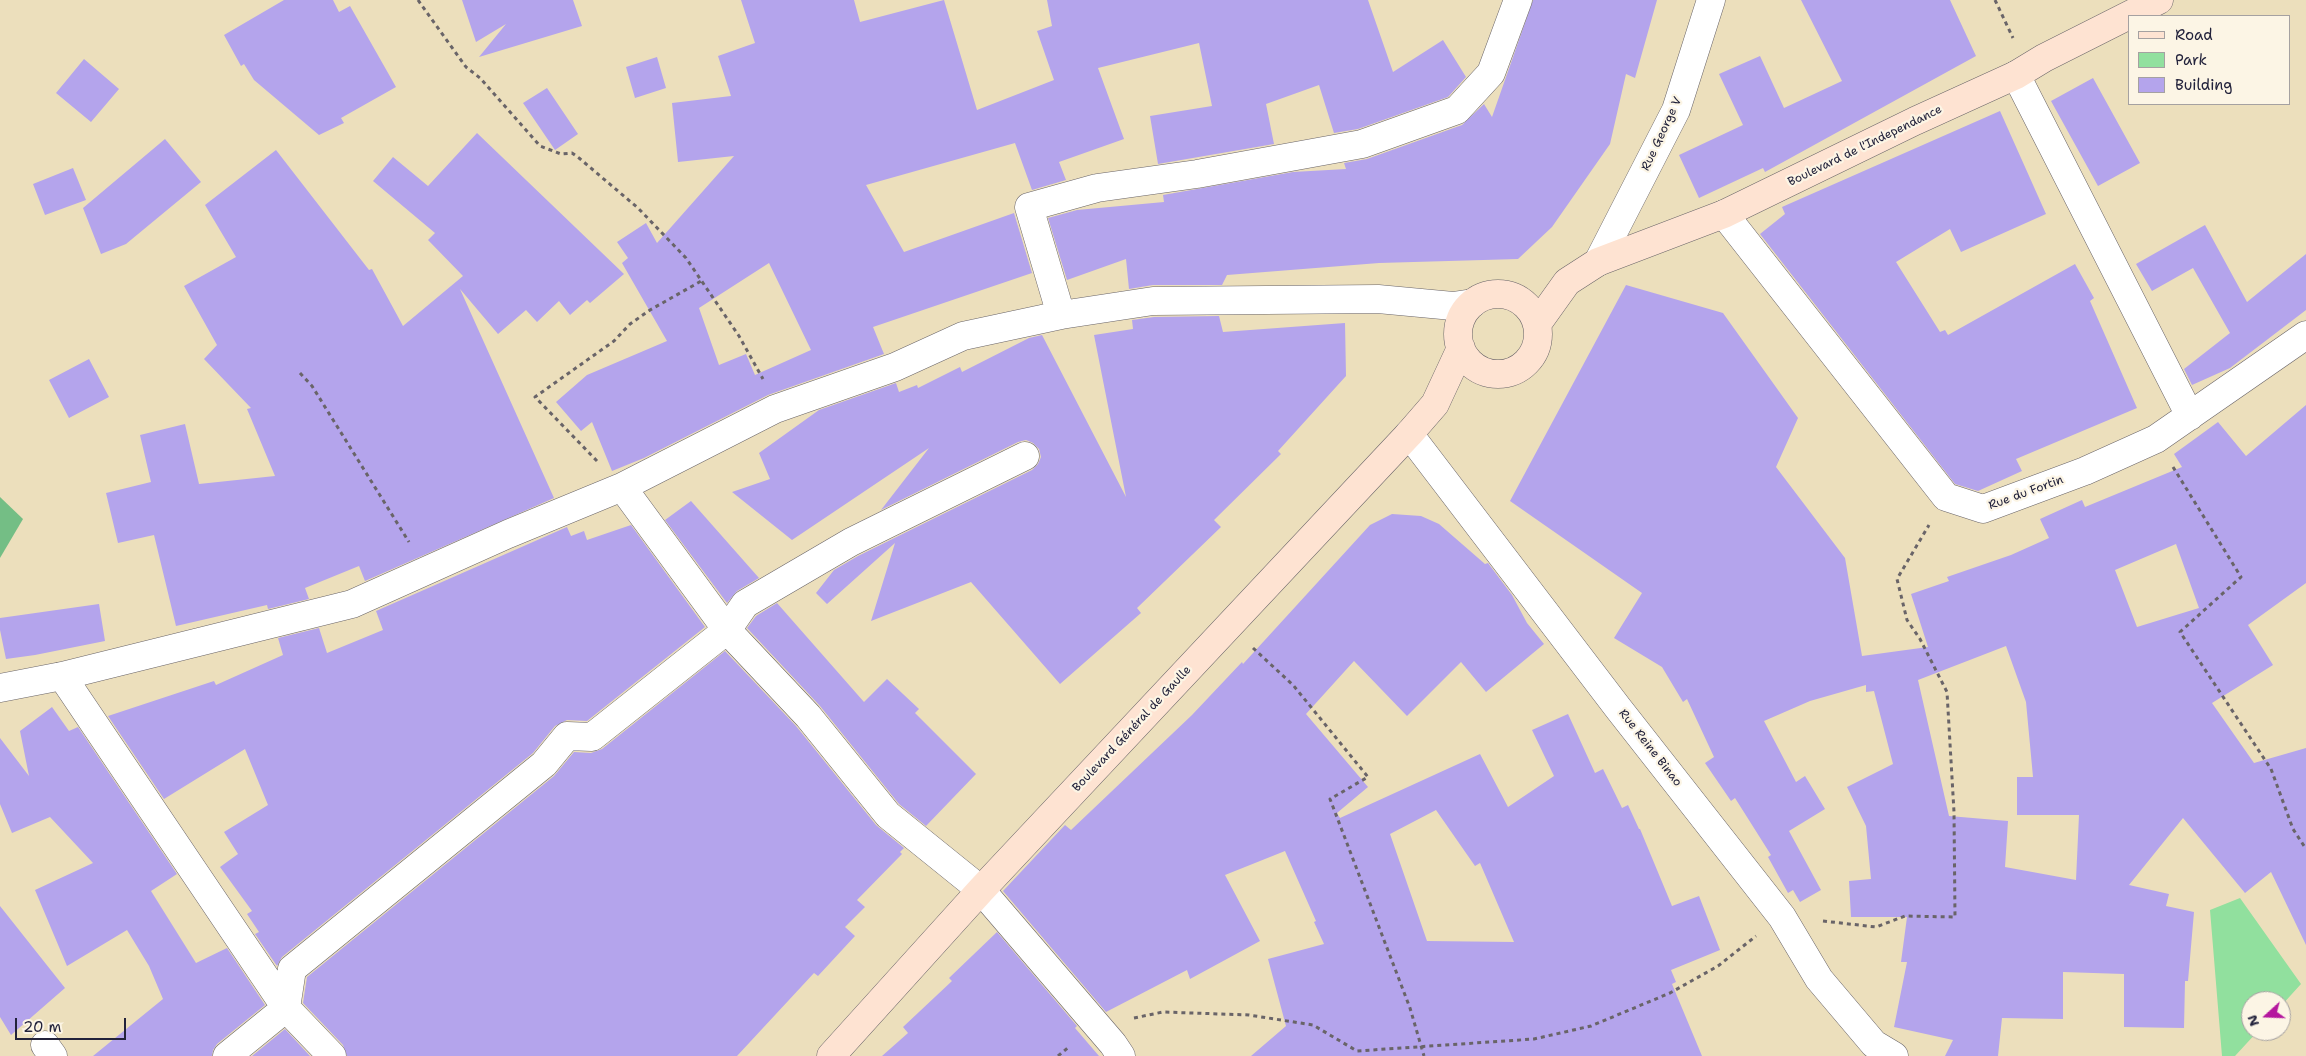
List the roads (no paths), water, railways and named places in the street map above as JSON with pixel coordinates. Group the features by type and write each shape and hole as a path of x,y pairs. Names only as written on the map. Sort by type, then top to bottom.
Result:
{"main road":[{"name":"Boulevard de l'Independance","path":"2130,15 2159,0"},
{"name":"Boulevard de l'Independance","path":"1510,296 1567,282 1598,262 1724,214 2022,72 2128,16"},
{"name":"Boulevard de l'Independance","path":"1537,324 1567,282"},
{"path":"1497,294 1510,296 1522,302 1531,312 1537,324 1536,348 1530,358 1511,372 1487,373 1476,367 1461,348 1458,336 1460,324 1465,312 1473,303 1484,297 1497,294"},
{"name":"Boulevard Général de Gaulle","path":"832,1056 981,890 1409,434 1435,404 1461,348"},
{"name":"Boulevard Général de Gaulle","path":"1435,404 1487,373"}],"street":[{"path":"1060,314 1029,207 1097,188 1197,174 1362,144 1457,110 1491,73 1518,0"},
{"name":"Rue George V","path":"1598,262 1676,110 1712,0"},
{"path":"2022,72 2190,416"},
{"name":"Rue du Fortin","path":"1724,214 1946,497 1983,509 2085,472 2156,439 2306,335"},
{"path":"0,688 62,676 352,604 622,487 775,410 895,366 963,336 1060,314 1153,301 1378,299 1453,306 1473,303"},
{"name":"Rue Reine Binao","path":"1409,434 1612,700 1782,917 1819,979 1874,1044 1894,1056"},
{"path":"227,1056 286,1008 292,969 544,764 567,736 592,738 727,630 745,604 851,542 1025,456"},
{"path":"622,487 727,630 808,716 888,815 981,890 1121,1056"},
{"path":"62,676 286,1008 332,1056"}]}
